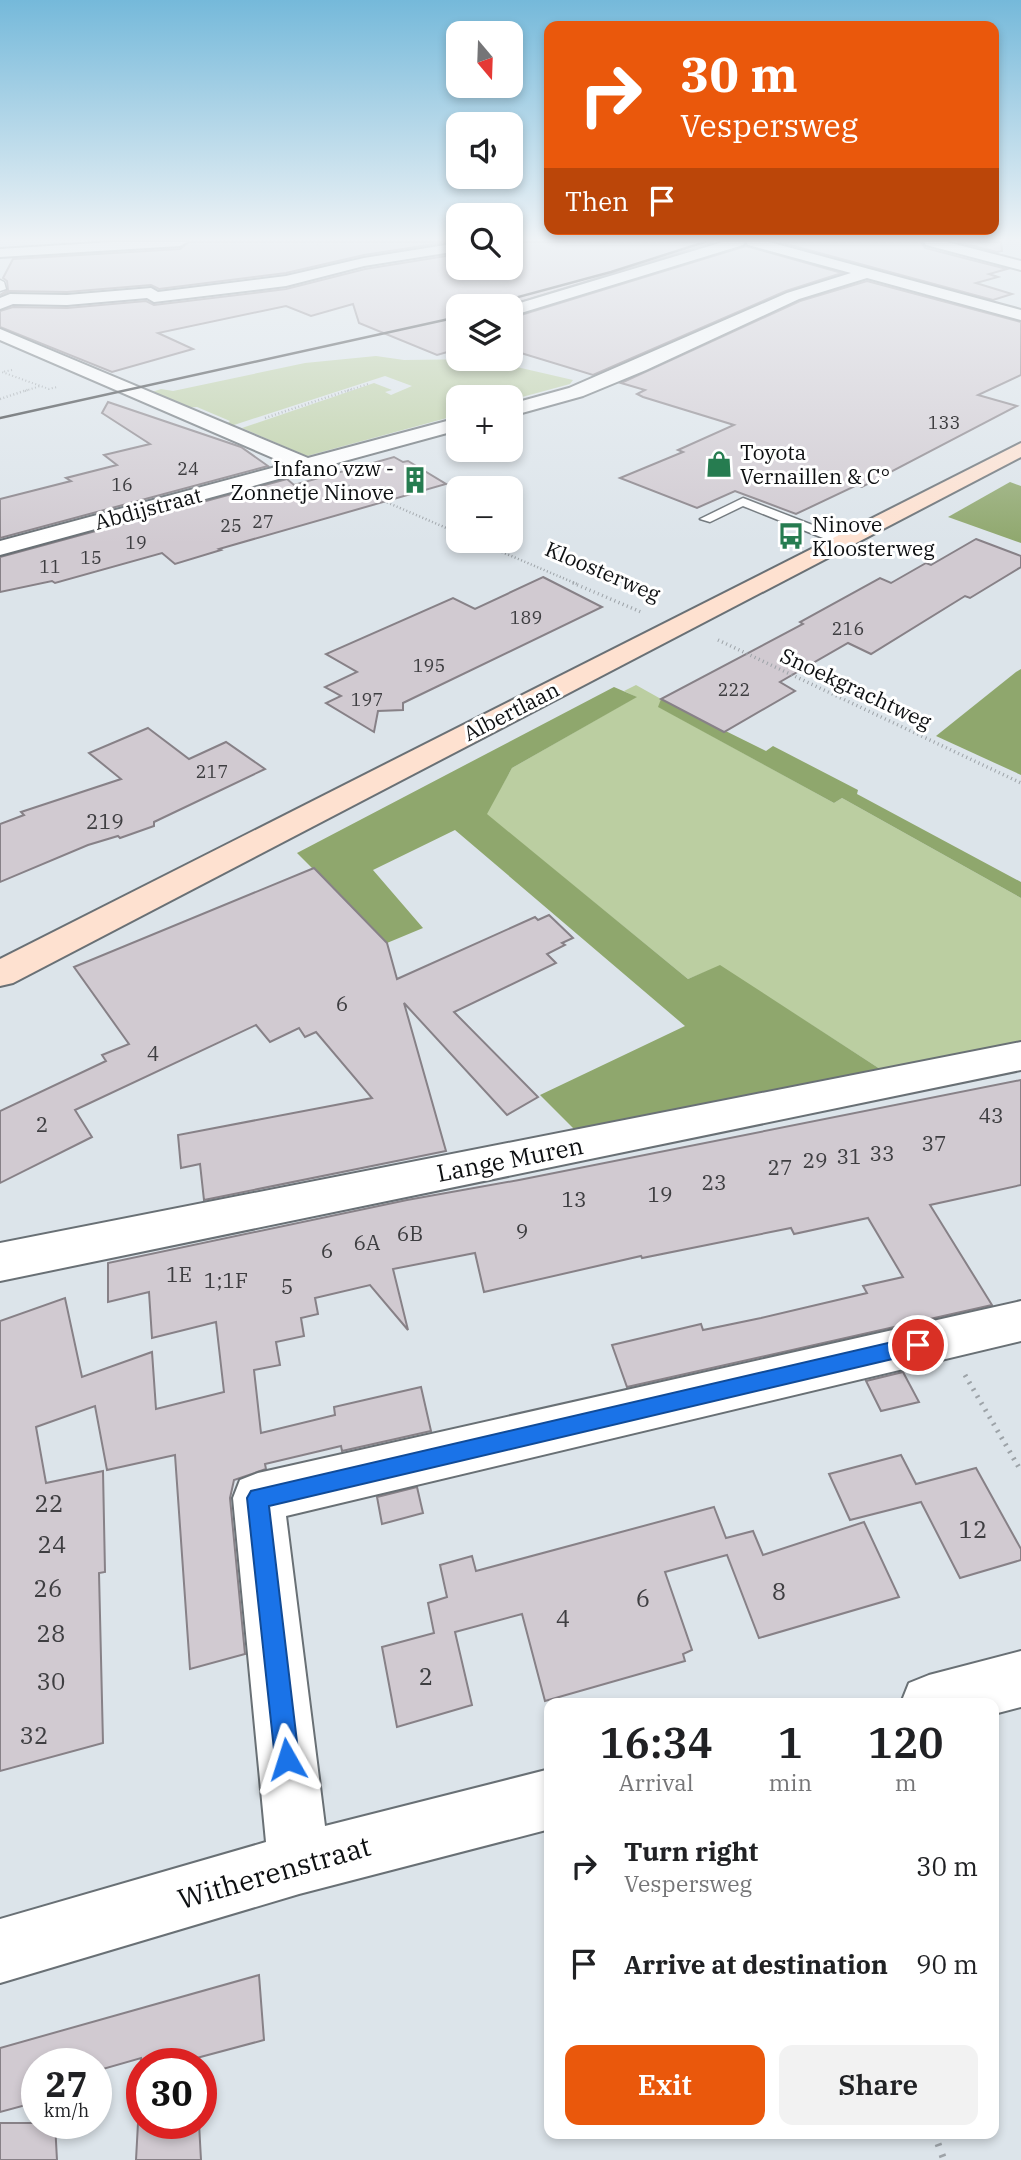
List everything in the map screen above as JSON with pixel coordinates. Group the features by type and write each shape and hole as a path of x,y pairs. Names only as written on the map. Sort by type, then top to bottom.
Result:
{"main road":[{"name":"Albertlaan","path":"0,974 1021,449"}],"street":[{"path":"20,343 307,465"},
{"path":"523,407 576,392 691,343"},
{"name":"Abdijstraat","path":"0,548 446,427"},
{"name":"Lange Muren","path":"0,1262 1021,1056"},
{"path":"299,1863 258,1498 1021,1321"},
{"path":"948,1698 1021,1679"},
{"name":"Witherenstraat","path":"0,1951 299,1863 544,1802"}],"lane":[{"path":"706,519 743,502 842,541"}],"path":[{"path":"226,431 368,384"},
{"path":"0,399 41,386"},
{"path":"307,465 446,528"},
{"name":"Kloosterweg","path":"504,553 675,626"},
{"name":"Snoekgrachtweg","path":"675,626 716,638 1021,783"},
{"path":"944,1339 1021,1471"},
{"path":"936,2139 944,2160"}],"green space":[{"path":"376,356 404,360 446,359 446,371 523,371 523,368 573,380 570,384 523,397 523,385 446,385 446,418 307,456 242,428 374,383 392,390 385,392 391,395 412,386 385,376 234,425 226,425 230,421 197,407 182,408 152,392 161,389 173,391 305,363"},
{"path":"1010,482 1021,486 1021,543 948,517"},
{"path":"1021,669 1021,775 936,736 1016,672"},
{"path":"636,685 661,699 659,707 834,803 842,798 1021,898 1021,1041 880,1069 720,966 688,979 486,814 512,768 636,697 624,691"},
{"path":"614,687 637,697 512,768 487,814 688,979 720,965 880,1069 574,1129 540,1095 685,1026 455,830 373,870 423,928 387,943 297,853"},
{"path":"661,699 766,751 773,746 858,790 857,794 1021,882 1021,898 842,798 834,803 658,707"}],"building":[{"path":"39,343 179,343 193,349 112,372"},
{"path":"407,343 446,343 446,352 437,355"},
{"path":"523,343 667,343 593,375 523,354"},
{"path":"709,343 1021,343 1021,375 978,395 1017,406 862,487 857,485 796,514 735,491 697,508 620,478 683,452 678,450 734,425 643,397 637,394 645,390 621,383"},
{"path":"108,402 241,447 268,466 0,538 0,499 71,481 66,478 117,465 104,455 150,444 102,413"},
{"path":"394,457 403,462 408,461 446,484 175,564 162,553 55,583 52,581 0,592 0,557 287,479 294,485"},
{"path":"976,539 1021,556 1021,567 970,598 965,596 871,654 848,643 780,682 795,691 724,732 661,699 803,624 800,622 880,578 891,583 926,563 931,565"},
{"path":"543,577 602,607 403,703 403,710 378,711 374,732 326,703 341,696 325,687 357,672 326,654 453,598 475,609"},
{"path":"148,728 189,759 226,742 265,769 154,822 154,826 120,838 118,836 88,845 0,882 0,824 24,815 21,812 121,779 89,753"},
{"path":"314,868 387,943 397,979 535,917 538,920 549,915 573,938 547,954 556,963 454,1012 538,1097 507,1115 404,1003 446,1151 204,1200 200,1164 181,1168 178,1135 372,1098 316,1032 305,1037 299,1028 270,1042 256,1025 75,1110 92,1137 0,1183 0,1111 106,1061 102,1055 129,1044 74,967"},
{"path":"1021,1080 1021,1185 930,1205 992,1305 627,1387 612,1345 701,1324 703,1330 761,1318 867,1293 863,1286 903,1277 868,1218 794,1234 791,1228 642,1258 641,1256 484,1292 475,1253 393,1269 408,1330 370,1285 315,1298 318,1314 301,1318 304,1336 276,1342 280,1365 254,1370 261,1433 335,1415 334,1407 421,1387 431,1431 342,1451 341,1446 265,1464 266,1469 234,1480 230,1498 245,1654 190,1669 175,1455 107,1470 95,1406 36,1427 46,1483 103,1471 105,1572 99,1573 103,1743 0,1771 0,1321 65,1298 82,1377 152,1352 156,1409 224,1392 216,1322 152,1338 149,1292 108,1302 108,1263 407,1200"},
{"path":"903,1372 919,1402 881,1411 866,1381"},
{"path":"901,1455 916,1484 976,1468 1021,1549 1021,1560 960,1578 921,1502 850,1520 829,1474"},
{"path":"417,1487 423,1513 382,1524 377,1497"},
{"path":"714,1507 726,1538 753,1531 763,1555 864,1522 899,1597 759,1638 727,1555 665,1572 692,1650 683,1654 685,1661 556,1698 544,1698 522,1614 455,1632 472,1705 397,1727 382,1647 434,1633 428,1603 447,1597 440,1565 472,1556 476,1571"},
{"path":"259,1975 264,2040 217,2053 217,2048 126,2048 126,2062 112,2066 112,2048 21,2048 21,2106 0,2112 0,2048"},
{"path":"0,2123 21,2123 21,2139 56,2139 57,2160 0,2160"},
{"path":"137,2139 200,2139 201,2160 136,2160"}],"railway":[{"path":"0,418 341,343"}],"place":[{"name":"Toyota Vernaillen & C°","path":"719,464"},
{"name":"Infano vzw - Zonnetje Ninove","path":"415,480"},
{"name":"Ninove Kloosterweg","path":"791,536"}],"route":[{"path":"287,1759 258,1498 918,1345"}]}
